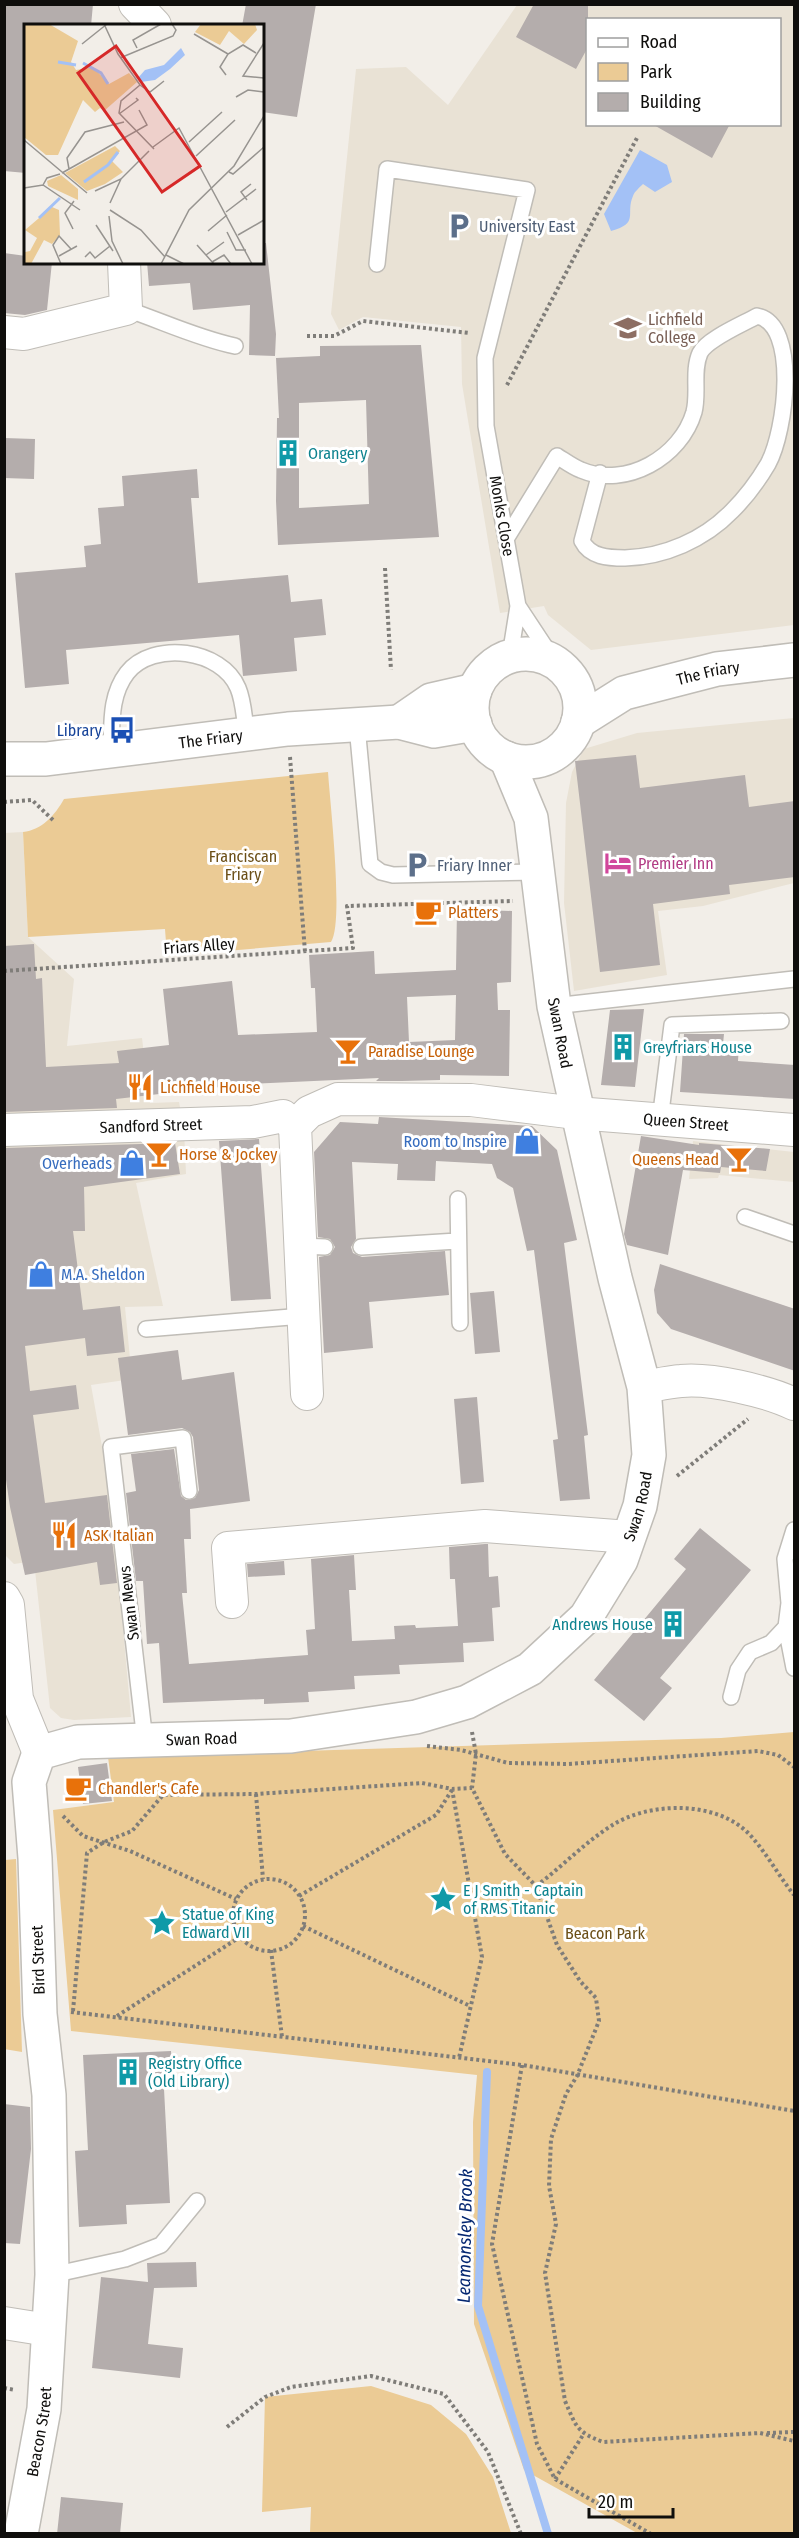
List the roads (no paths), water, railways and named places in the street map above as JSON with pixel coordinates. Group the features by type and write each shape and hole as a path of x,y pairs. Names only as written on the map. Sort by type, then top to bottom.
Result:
{"street":[{"path":"135,4 154,24"},
{"path":"4,332 24,334 126,309 124,264"},
{"path":"523,654 543,657 565,673 580,707 578,722 569,739 555,753 542,759 524,762 506,758 487,745 475,724 473,703 475,690 481,678 494,665 510,656 523,654"},
{"name":"The Friary","path":"578,722 624,693 717,669 795,660"},
{"name":"The Friary","path":"565,673 624,693"},
{"name":"The Friary","path":"399,722 431,700 475,690"},
{"name":"The Friary","path":"11,762 288,729 399,722 434,731 475,724"},
{"name":"Swan Road","path":"531,818 555,753"},
{"name":"Swan Road","path":"39,1753 78,1742 291,1736 416,1717 467,1702 530,1669 586,1617 621,1560 640,1506 649,1455 644,1387 615,1278 576,1113 554,1006 531,818 506,758"},
{"path":"307,1394 303,1316 313,1246 295,1126 309,1112 338,1099 471,1100 576,1113"},
{"name":"Queen Street","path":"576,1113 795,1130"},
{"name":"Sandford Street","path":"4,1130 61,1126 253,1122 283,1116 295,1126"},
{"path":"644,1387 683,1380 786,1399"},
{"path":"232,1602 228,1548 485,1526 629,1537"},
{"path":"4,1598 8,1605 17,1699 39,1753"},
{"name":"Bird Street","path":"39,1753 29,1782 35,1858 40,2014 49,2095 52,2275 48,2330"},
{"path":"4,2323 48,2330"},
{"name":"Beacon Street","path":"21,2534 44,2409 48,2330"}],"lane":[{"name":"Monks Close","path":"377,264 387,170 527,189 485,358 486,426 518,606"},
{"path":"126,309 169,322 198,336 235,346"},
{"path":"506,539 557,456 582,471 600,473 620,476 635,472 662,458 689,427 697,395 700,353 707,344 757,316 776,322 783,331 790,369 787,410 768,465 730,513 709,530 667,551 633,557 600,556 586,550 582,541 600,473"},
{"path":"510,656 518,606"},
{"path":"518,606 565,673"},
{"path":"111,749 112,704 118,689 127,673 140,662 160,655 203,656 224,669 238,688 247,734"},
{"path":"357,726 370,864 381,872 393,875 539,886"},
{"path":"554,1006 795,979"},
{"path":"660,1120 672,1024 781,1021"},
{"path":"458,1199 460,1323"},
{"path":"745,1217 795,1234"},
{"path":"361,1247 457,1241"},
{"path":"146,1329 303,1316"},
{"name":"Swan Mews","path":"145,1741 111,1447 183,1438 189,1491"},
{"path":"795,1530 785,1559 789,1603 786,1627 795,1668"},
{"path":"731,1696 738,1670 750,1652 771,1642 786,1627"},
{"path":"52,2275 125,2259 161,2246 197,2201"}],"water":[{"path":"640,150 667,165 672,182 655,192 643,184 634,194 629,221 626,225 611,231 604,214"}],"waterway":[{"name":"Leamonsley Brook","path":"487,2072 478,2306 548,2534"}],"place":[{"name":"University East","path":"459,226"},
{"name":"Lichfield College","path":"628,328"},
{"name":"Orangery","path":"288,453"},
{"name":"Library","path":"122,730"},
{"name":"Premier Inn","path":"618,863"},
{"name":"Friary Inner","path":"417,865"},
{"name":"Platters","path":"428,912"},
{"name":"Greyfriars House","path":"623,1047"},
{"name":"Paradise Lounge","path":"348,1051"},
{"name":"Lichfield House","path":"140,1087"},
{"name":"Room to Inspire","path":"527,1141"},
{"name":"Horse & Jockey","path":"159,1154"},
{"name":"Queens Head","path":"739,1159"},
{"name":"Overheads","path":"132,1163"},
{"name":"M.A. Sheldon","path":"41,1274"},
{"name":"ASK Italian","path":"64,1535"},
{"name":"Andrews House","path":"673,1624"},
{"name":"Chandler's Cafe","path":"78,1788"},
{"name":"E J Smith - Captain of RMS Titanic","path":"443,1899"},
{"name":"Statue of King Edward VII","path":"162,1923"},
{"name":"Registry Office (Old Library)","path":"128,2072"}],"park label":[{"name":"Franciscan Friary","path":"243,865"},
{"name":"Beacon Park","path":"605,1933"}]}
